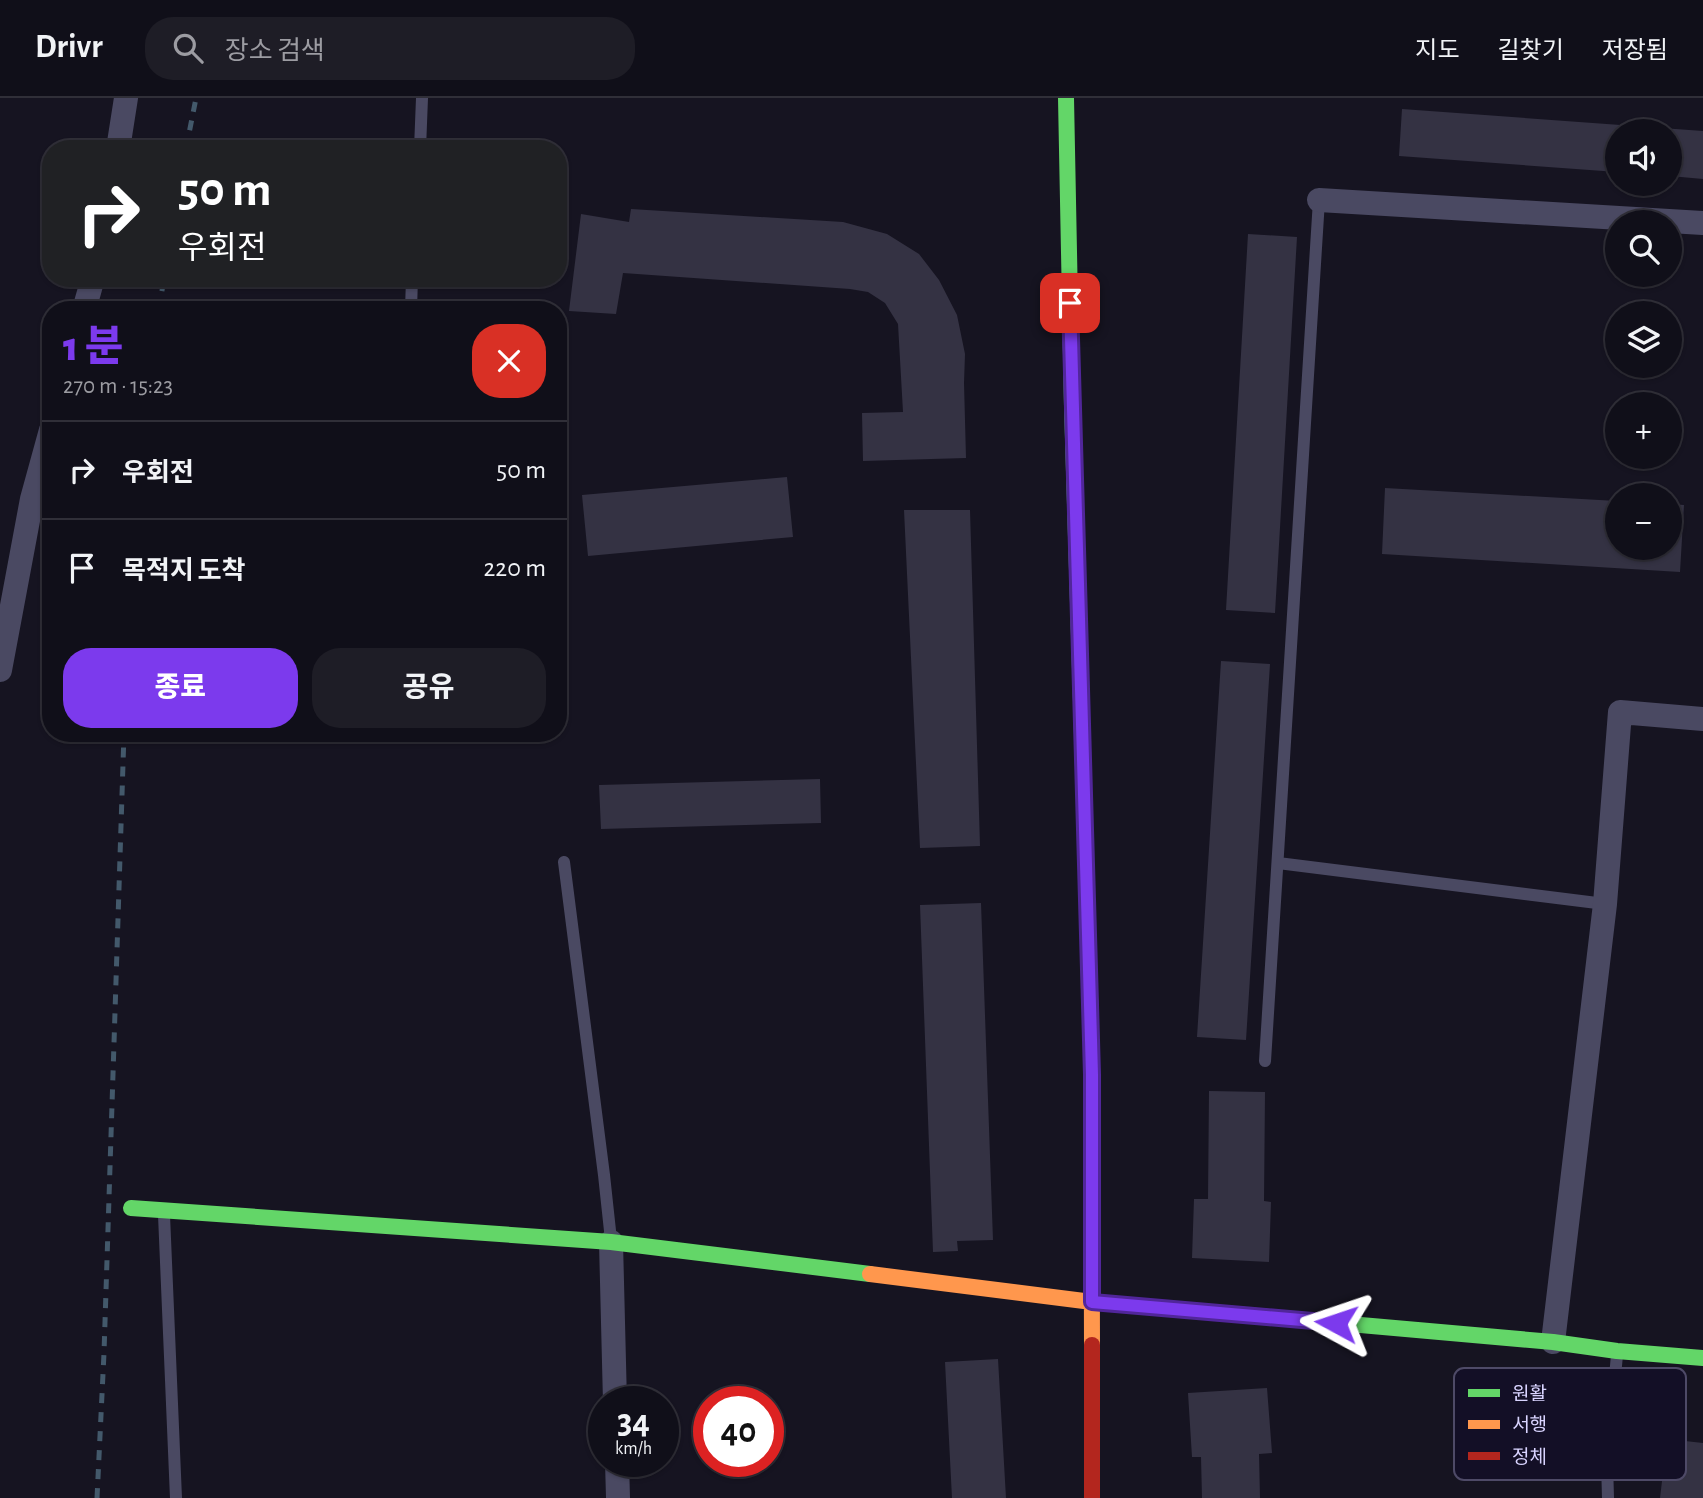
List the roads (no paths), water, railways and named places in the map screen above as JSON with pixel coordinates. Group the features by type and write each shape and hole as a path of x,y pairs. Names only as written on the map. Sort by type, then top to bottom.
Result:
{"street":[{"path":"119,140 126,98"},
{"path":"1066,98 1092,1075 1092,1498"},
{"path":"1319,200 1703,223"},
{"path":"0,670 32,499 42,463"},
{"path":"1553,1342 1605,904 1620,712 1703,719"},
{"path":"131,1208 611,1242 1092,1302 1553,1342 1617,1351 1703,1358"},
{"path":"611,1242 615,1386"},
{"path":"617,1477 618,1498"}],"lane":[{"path":"420,140 422,98"},
{"path":"1265,1061 1319,200"},
{"path":"564,862 611,1242"},
{"path":"1278,863 1605,904"},
{"path":"163,1211 176,1498"},
{"path":"1615,1368 1617,1351"},
{"path":"1608,1480 1608,1498"}],"railway":[{"path":"188,140 196,98"},
{"path":"160,301 163,287"},
{"path":"97,1498 124,742"}]}
